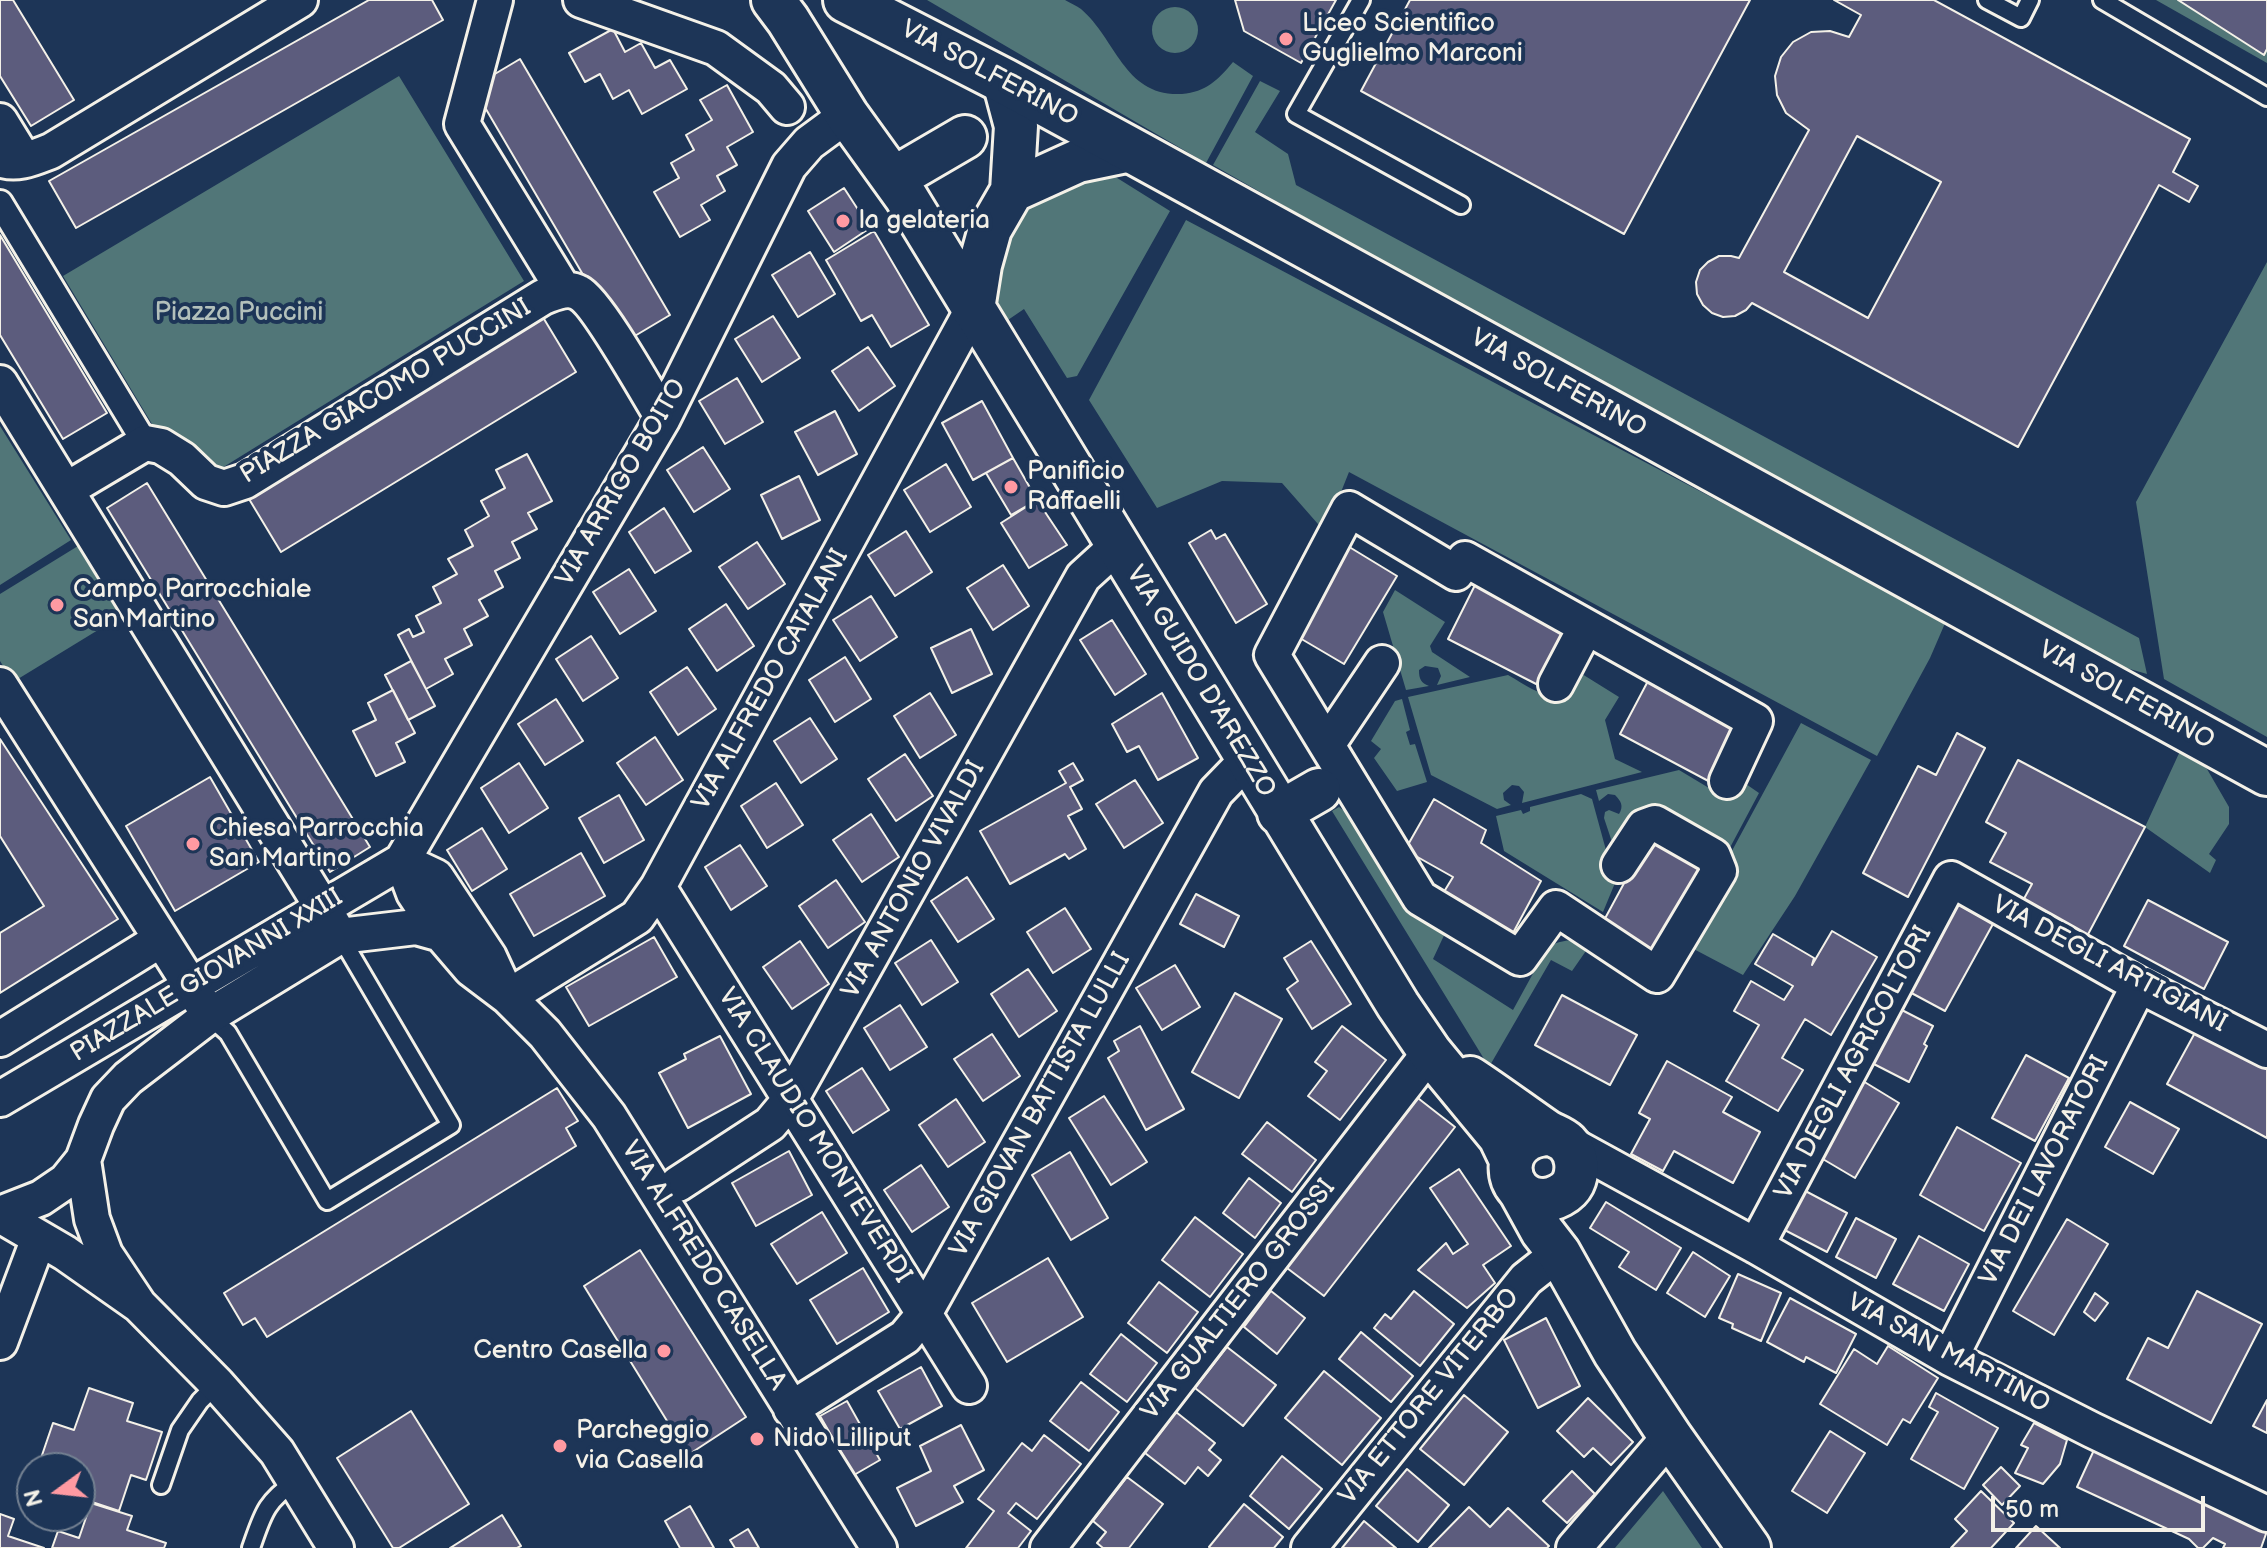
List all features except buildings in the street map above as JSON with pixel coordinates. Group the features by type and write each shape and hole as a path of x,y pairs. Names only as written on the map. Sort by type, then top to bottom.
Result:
{"main road":[{"name":"VIA SOLFERINO","path":"846,0 1131,150 2267,773"}],"street":[{"path":"0,121 12,160 51,151 300,0"},
{"path":"495,0 462,124 563,289"},
{"path":"581,0 716,48 771,88 787,107"},
{"name":"VIA GUIDO D'AREZZO","path":"773,0 847,115 893,179 1398,1005 1430,1052 1500,1137 1542,1231 1559,1253 1608,1342 1749,1548"},
{"path":"973,309 990,229 1012,191 1016,126 1004,81"},
{"name":"VIA ARRIGO BOITO","path":"402,861 663,418 789,166 809,143 847,115"},
{"path":"893,179 965,137"},
{"path":"1012,191 1078,161 1131,150"},
{"path":"0,203 145,443 66,490"},
{"name":"PIAZZA GIACOMO PUCCINI","path":"145,443 161,446 182,459 206,482 224,488 245,481 543,297 563,289 579,293 596,310 663,418"},
{"name":"VIA ALFREDO CATALANI","path":"508,997 637,917 658,887 973,309"},
{"path":"0,383 331,922"},
{"path":"1619,865 1644,827 1655,823 1713,856 1719,871 1657,975 1556,908 1520,958 1420,898 1332,782 1327,745 1272,655 1349,509 1456,573 1465,559 1755,721 1727,781"},
{"name":"VIA ANTONIO VIVALDI","path":"678,1184 770,1124 790,1100 1083,577 1117,546"},
{"path":"1556,684 1586,627"},
{"path":"1327,745 1382,663"},
{"path":"0,685 209,1016"},
{"name":"VIA GIOVAN BATTISTA LULLI","path":"791,1409 905,1337 924,1314 1216,792 1247,760"},
{"path":"1279,813 1332,782"},
{"name":"PIAZZALE GIOVANNI XXIII","path":"0,1214 41,1198 66,1181 83,1160 108,1099 128,1078 331,922 402,861"},
{"name":"VIA ALFREDO CASELLA","path":"402,861 414,893 441,934 471,969 508,997 545,1034 609,1116 879,1548"},
{"name":"VIA ALFREDO CASELLA","path":"402,861 436,877 489,957 508,997"},
{"name":"VIA DEGLI ARTIGIANI","path":"1951,879 2139,985 2267,1050"},
{"name":"VIA DEGLI AGRICOLTORI","path":"1756,1246 1951,879"},
{"name":"VIA CLAUDIO MONTEVERDI","path":"658,887 969,1386"},
{"name":"PIAZZALE GIOVANNI XXIII","path":"3,1099 190,986 331,922 416,927 441,934"},
{"path":"0,1039 160,940"},
{"name":"VIA DEI LAVORATORI","path":"1950,1358 2139,985"},
{"path":"1430,1052 1565,1162"},
{"name":"VIA GUALTIERO GROSSI","path":"1048,1548 1430,1052"},
{"path":"1559,1253 1565,1162 1538,1134 1516,1148 1516,1175 1531,1198 1545,1200 1558,1197 1565,1162"},
{"name":"PIAZZALE GIOVANNI XXIII","path":"83,1160 92,1219 105,1254 139,1305"},
{"name":"VIA SAN MARTINO","path":"1565,1162 1597,1176 1636,1181 1950,1358 2267,1514"},
{"path":"0,1214 139,1305 217,1384 277,1452 336,1548"},
{"path":"0,1342 39,1238"},
{"name":"VIA ETTORE VITERBO","path":"1309,1548 1526,1279 1559,1253"},
{"path":"1574,1548 1670,1436"}],"lane":[{"path":"1361,0 1296,114 1461,205"},
{"path":"1987,0 2021,18 2030,0"},
{"path":"2102,0 2267,97"},
{"path":"209,1016 228,1033 327,1201 451,1125 331,922"},
{"path":"161,1485 180,1430 200,1401 217,1384"},
{"path":"251,1548 265,1510 276,1495 296,1481"}],"green space":[{"path":"927,0 1065,0 1081,9 1093,22 1134,77 1162,92 1182,94 1198,91 1217,80 1233,62 1253,76 1206,163"},
{"path":"2156,0 2267,0 2267,63"},
{"path":"1175,7 1191,14 1198,30 1191,46 1175,53 1159,46 1152,30 1159,14"},
{"name":"Piazza Puccini","path":"399,76 524,281 217,471 155,429 63,276"},
{"path":"1260,81 1280,91 1255,132 1288,154 1296,185 2139,638 2147,674 2116,665 1482,319 1213,165"},
{"path":"1106,171 1170,211 1077,376 1067,378 1024,309 1005,322 989,286 1015,194"},
{"path":"1186,220 1946,621 1930,658 1877,756 1349,472 1325,532 1282,483 1222,481 1157,508 1089,400"},
{"path":"2267,262 2267,737 2164,679 2136,502"},
{"path":"0,426 71,540 0,585"},
{"name":"Campo Parrocchiale San Martino","path":"78,546 121,616 13,682 0,661 0,594"},
{"path":"1395,590 1445,622 1430,646 1432,652 1470,677 1437,685 1441,676 1438,668 1425,666 1419,670 1419,676 1429,686 1406,690 1383,612"},
{"path":"1582,674 1619,697 1605,720 1615,759 1642,772 1522,803 1524,792 1519,786 1512,785 1503,793 1504,800 1511,805 1497,809 1431,775 1408,697 1508,675 1541,692 1564,694"},
{"path":"1402,699 1410,730 1406,732 1410,745 1415,744 1427,782 1397,791 1374,758 1381,749 1371,741 1395,701"},
{"path":"1801,723 1871,760 1795,896 1743,975 1688,946 1727,860"},
{"path":"2181,749 2207,769 2229,807 2229,824 2209,854 2216,860 2210,873 2145,827"},
{"path":"1679,770 1709,788 1725,792 1743,782 1759,793 1725,857 1617,857 1604,818 1609,810 1619,814 1621,804 1615,795 1608,794 1599,801 1596,790"},
{"path":"1581,794 1592,799 1615,883 1603,912 1504,851 1496,816 1521,810 1523,814 1530,811 1530,807"},
{"path":"1339,807 1358,821 1447,929 1433,959 1513,1010 1548,946 1569,941 1588,948 1572,971 1551,960 1489,1067 1332,811"},
{"path":"1663,1491 1702,1548 1615,1548"}],"place":[{"name":"Liceo Scientifico Guglielmo Marconi","path":"1286,39"},
{"name":"la gelateria","path":"843,221"},
{"name":"Panificio Raffaelli","path":"1011,487"},
{"name":"Campo Parrocchiale San Martino","path":"57,605"},
{"name":"Chiesa Parrocchia San Martino","path":"193,844"},
{"name":"Centro Casella","path":"664,1351"},
{"name":"Nido Lilliput","path":"757,1439"},
{"name":"Parcheggio via Casella","path":"560,1446"}]}
